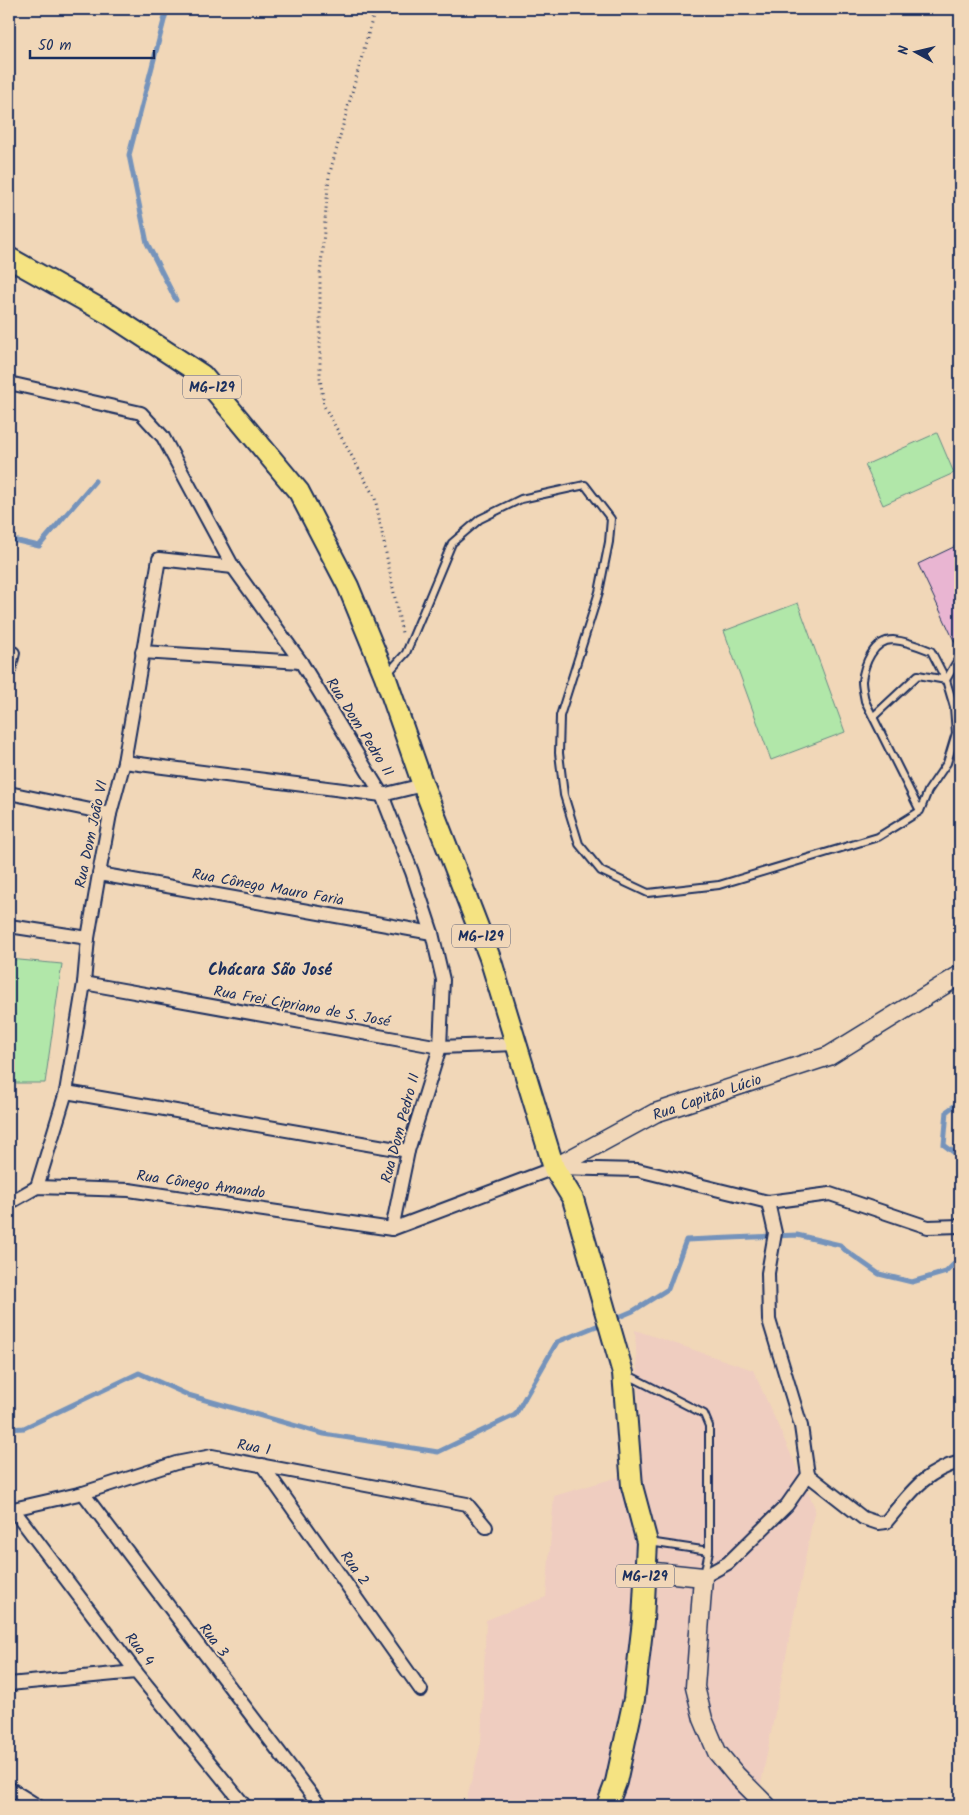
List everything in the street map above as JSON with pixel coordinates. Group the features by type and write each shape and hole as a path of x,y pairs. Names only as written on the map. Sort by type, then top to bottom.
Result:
{"main road":[{"name":"MG-129","path":"9,258 109,314 202,375 299,492 348,586 385,676 423,785 490,958 554,1168 574,1199 622,1373 632,1486 647,1542 643,1620 634,1699 616,1782 607,1806"}],"street":[{"name":"Rua Dom Pedro II","path":"9,383 141,413 163,436 232,566 301,662 382,795 412,872 432,933 443,980 440,1047 408,1151 392,1228"},
{"name":"Rua Dom João VI","path":"36,1187 66,1092 84,983 88,938 98,874 110,814 124,762 159,559 232,566"},
{"path":"142,652 301,662"},
{"path":"9,670 13,653"},
{"path":"124,762 382,795 423,785"},
{"path":"9,793 110,814"},
{"name":"Rua Cônego Mauro Faria","path":"98,874 432,933"},
{"path":"9,926 88,938"},
{"name":"Rua Capitão Lúcio","path":"392,1228 554,1168 655,1113 829,1056 960,975"},
{"name":"Rua Frei Cipriano de S. José","path":"84,983 440,1047 515,1044"},
{"path":"66,1092 408,1151"},
{"path":"554,1168 638,1170 768,1202 830,1194 928,1227 960,1226"},
{"path":"9,1203 36,1187"},
{"name":"Rua Cônego Amando","path":"36,1187 129,1190 392,1228"},
{"path":"645,1571 703,1577 728,1563 787,1505 808,1475 801,1426 769,1320 768,1273 775,1233 768,1202"},
{"name":"Rua 1","path":"11,1509 83,1493 176,1463 212,1456 467,1504 486,1527"},
{"path":"808,1475 863,1518 878,1523 886,1522 921,1481 944,1466 960,1462"},
{"name":"Rua 2","path":"262,1465 421,1690"},
{"name":"Rua 3","path":"83,1493 320,1806"},
{"name":"Rua 4","path":"11,1509 136,1672 245,1806"},
{"path":"703,1577 695,1687 702,1719 718,1752 736,1775 767,1806"},
{"path":"9,1684 136,1672"},
{"path":"9,1788 38,1806"}],"lane":[{"path":"385,676 406,653 452,542 480,519 521,499 585,485 611,519 609,542 599,592 560,716 560,753 564,795 579,844 601,871 648,893 719,885 878,837 920,811 928,791 947,763 956,733 954,707 946,680 931,651 910,643 891,640 875,648 866,665 862,683 865,701 920,811"},
{"path":"946,680 960,656"},
{"path":"874,716 918,676 946,680"},
{"path":"622,1373 704,1414 709,1426 709,1551 703,1577"},
{"path":"647,1542 709,1551"}],"path":[{"path":"375,9 329,176 320,276 320,378 324,406 376,498 406,653"}],"shaded area":[{"path":"635,1330 753,1370 815,1508 761,1784 762,1806 465,1806 481,1743 486,1620 546,1597 554,1496 642,1470"}],"green space":[{"path":"937,433 954,473 883,505 865,465"},
{"path":"798,603 845,732 771,760 724,631"},
{"path":"9,959 62,964 45,1083 9,1083"}],"building":[{"path":"960,544 960,560 954,563 960,576 959,651 918,564"}],"waterway":[{"path":"167,9 129,155 147,243 176,300"},
{"path":"9,539 39,546 95,481"},
{"path":"960,1102 947,1111 944,1145 960,1157"},
{"path":"612,1320 633,1311 668,1289 686,1240 797,1235 840,1245 879,1274 912,1282 946,1272 960,1258"},
{"path":"9,1429 24,1428 139,1373 188,1395 324,1434 438,1452 515,1415 557,1342 604,1323"}],"district":[{"name":"Chácara São José","path":"270,969"}]}
